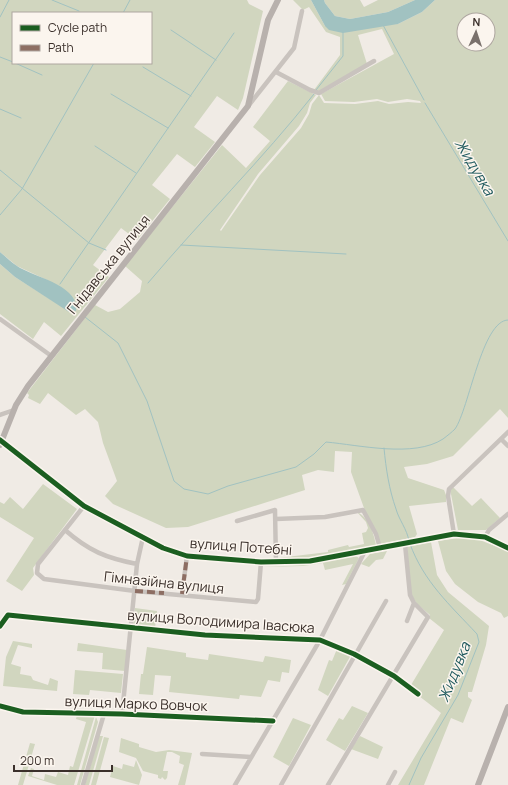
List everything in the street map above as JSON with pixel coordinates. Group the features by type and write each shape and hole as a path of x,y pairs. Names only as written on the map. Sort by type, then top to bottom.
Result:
{"main road":[{"name":"Гнідавська вулиця","path":"1,443 14,410 28,386 50,355 248,106 268,20 278,0"},
{"path":"478,785 508,707"}],"street":[{"name":"Гнідавська вулиця","path":"248,106 294,48 302,11"},
{"path":"276,72 310,90 319,93 374,61"},
{"path":"0,319 50,355"},
{"path":"0,415 14,410"},
{"path":"454,534 448,496 449,489 508,432"},
{"path":"501,439 508,446"},
{"name":"вулиця Потебні","path":"1,443 84,506 163,548 187,556 276,563 310,561 454,534 485,536 508,548"},
{"path":"84,506 65,530 82,545 97,553 138,564"},
{"path":"236,521 274,510 276,511 276,563"},
{"path":"276,520 325,517 342,512 363,510 376,534 380,548"},
{"path":"485,536 508,514"},
{"name":"Гімназійна вулиця","path":"65,530 38,564 36,569 40,576 52,581 135,591 182,594 256,602 258,599 261,562"},
{"path":"122,714 140,541 143,537"},
{"path":"328,785 428,617 414,603 408,588 406,544"},
{"path":"234,785 320,640 365,551"},
{"path":"182,594 187,556"},
{"path":"280,785 354,654 386,601"},
{"path":"407,621 414,603"},
{"name":"вулиця Володимира Івасюка","path":"0,626 8,615 205,635 320,640 354,654 394,676 418,694"},
{"name":"вулиця Марко Вовчок","path":"0,706 23,712 122,714 272,721"},
{"path":"83,785 104,714"},
{"path":"202,754 251,756"},
{"path":"388,785 396,772"}],"green space":[{"path":"0,0 247,0 249,4 263,11 243,98 238,110 217,96 194,127 215,142 195,167 177,154 152,185 170,199 137,240 121,228 93,265 109,277 61,336 44,322 33,339 0,314 0,264 15,277 53,301 47,280 17,266 0,252"},
{"path":"293,0 311,0 325,26 398,24 422,12 435,0 508,0 508,418 500,409 453,456 427,464 404,467 408,478 444,490 446,502 409,506 417,534 415,537 380,544 364,508 351,472 352,452 335,451 334,472 318,470 302,475 305,490 188,527 166,528 113,504 105,496 117,481 103,443 98,422 85,409 76,415 48,393 40,404 28,398 29,395 27,393 95,305 108,312 120,309 140,292 142,281 125,266 222,145 246,168 270,141 253,127 288,81 316,95 310,103 307,113 299,126 258,174 220,230 221,231 260,175 301,128 309,114 312,104 319,95 324,103 355,104 378,101 389,104 408,102 421,103 420,101 407,99 388,102 377,99 354,102 325,101 321,94 394,54 382,29 358,35 367,64 319,91 314,90 340,55 340,37 326,32 309,7 303,10"},
{"path":"324,0 360,0 364,7 378,0 415,0 388,12 350,19 335,16"},
{"path":"43,484 77,509 33,568 34,575 22,591 6,581 34,538 0,517 0,502 4,504 10,497 23,509"},
{"path":"453,487 472,506 481,498 500,518 486,530 458,530 450,489"},
{"path":"357,512 361,514 368,522 376,545 311,558 278,561 278,558 328,552 328,550 348,545 349,547 364,544 362,533 366,532 368,528 366,522"},
{"path":"466,537 477,539 508,551 508,616 504,618 501,613 478,602 455,584 446,571 438,541"},
{"path":"431,542 437,575 448,592 489,626 486,645 472,692 468,692 468,697 472,700 463,723 451,718 424,785 398,785 441,713 419,696 421,693 411,685 444,630 429,618 430,615 417,604 411,594 407,547"},
{"path":"387,551 383,559 376,560 369,567 361,564 370,554"},
{"path":"356,556 359,558 346,584 342,585 353,564 325,570 323,563 303,566 262,567 303,565"},
{"path":"135,608 157,611 155,628 133,626"},
{"path":"13,641 32,644 32,648 18,645 11,664 21,667 20,674 31,676 33,680 48,685 50,678 58,681 57,691 3,686 6,657"},
{"path":"78,643 127,650 125,671 102,669 103,653 77,651"},
{"path":"147,647 186,653 186,657 208,660 209,654 263,662 265,656 291,660 289,673 282,672 280,682 268,680 261,697 240,695 239,699 169,692 171,676 155,675 153,695 139,694 141,674 143,674"},
{"path":"337,649 351,655 328,696 318,690 329,660 332,661"},
{"path":"75,670 123,674 121,693 90,690 89,695 73,694"},
{"path":"352,706 368,713 345,751 326,740 339,718 343,720"},
{"path":"77,715 95,715 74,785 57,785 28,776 31,768 34,769 32,776 44,780 45,774 56,777 58,772 68,775 70,766 73,767 86,722 76,719"},
{"path":"96,717 98,722 80,785 77,785"},
{"path":"293,718 311,725 289,766 273,757"},
{"path":"99,736 103,736 89,785 85,785"},
{"path":"360,736 383,747 378,759 351,749"},
{"path":"104,737 109,738 96,785 91,785"},
{"path":"121,738 139,744 139,747 156,752 169,750 192,753 185,785 178,785 184,765 179,763 180,756 172,752 167,752 163,771 168,771 167,778 165,780 162,777 161,779 158,778 158,775 143,771 136,758 119,752"},
{"path":"30,743 35,744 23,785 18,785"},
{"path":"136,760 142,775 139,785 110,777 113,766 122,769 123,764 134,767"}],"water":[{"path":"311,0 324,0 335,16 350,19 388,12 415,0 435,0 422,12 398,24 343,33 329,30 325,26"},
{"path":"0,252 24,270 63,288 71,295 75,302 76,311 69,312 15,277 0,264"}],"waterway":[{"path":"0,17 9,0"},
{"path":"52,0 79,11"},
{"path":"124,12 130,0"},
{"name":"Жидувка","path":"383,25 424,100"},
{"path":"171,30 216,60"},
{"path":"316,90 343,56 343,32"},
{"path":"60,284 234,33"},
{"path":"0,57 12,62"},
{"path":"17,64 42,75"},
{"path":"0,215 22,189 93,64"},
{"path":"143,67 191,96"},
{"path":"111,94 168,128"},
{"path":"148,283 253,166 314,94"},
{"name":"Жидувка","path":"425,103 508,241"},
{"path":"0,109 21,118"},
{"path":"95,146 136,173"},
{"path":"0,170 89,243 106,250"},
{"path":"181,245 346,254"},
{"path":"85,317 118,343 147,401 174,481 184,489 208,494 228,486 296,467 314,454 326,442 386,449 402,449 431,445 443,439 455,429 460,419 483,349 491,334 499,324 508,320"},
{"name":"Жидувка","path":"384,448 391,494 397,513 407,532 409,541"},
{"name":"Жидувка","path":"409,785 421,758 458,695 479,642 477,634 430,582 416,558 410,544"}],"marked path":[{"path":"182,594 187,556"},
{"path":"135,591 164,593"}],"cycle path":[{"path":"0,440 84,506 163,548 187,556 261,562 310,561 454,534 485,537 508,548"},
{"path":"0,626 8,615 205,635 320,640 354,654 394,676 418,694"},
{"path":"0,706 23,712 122,714 273,721"}]}
